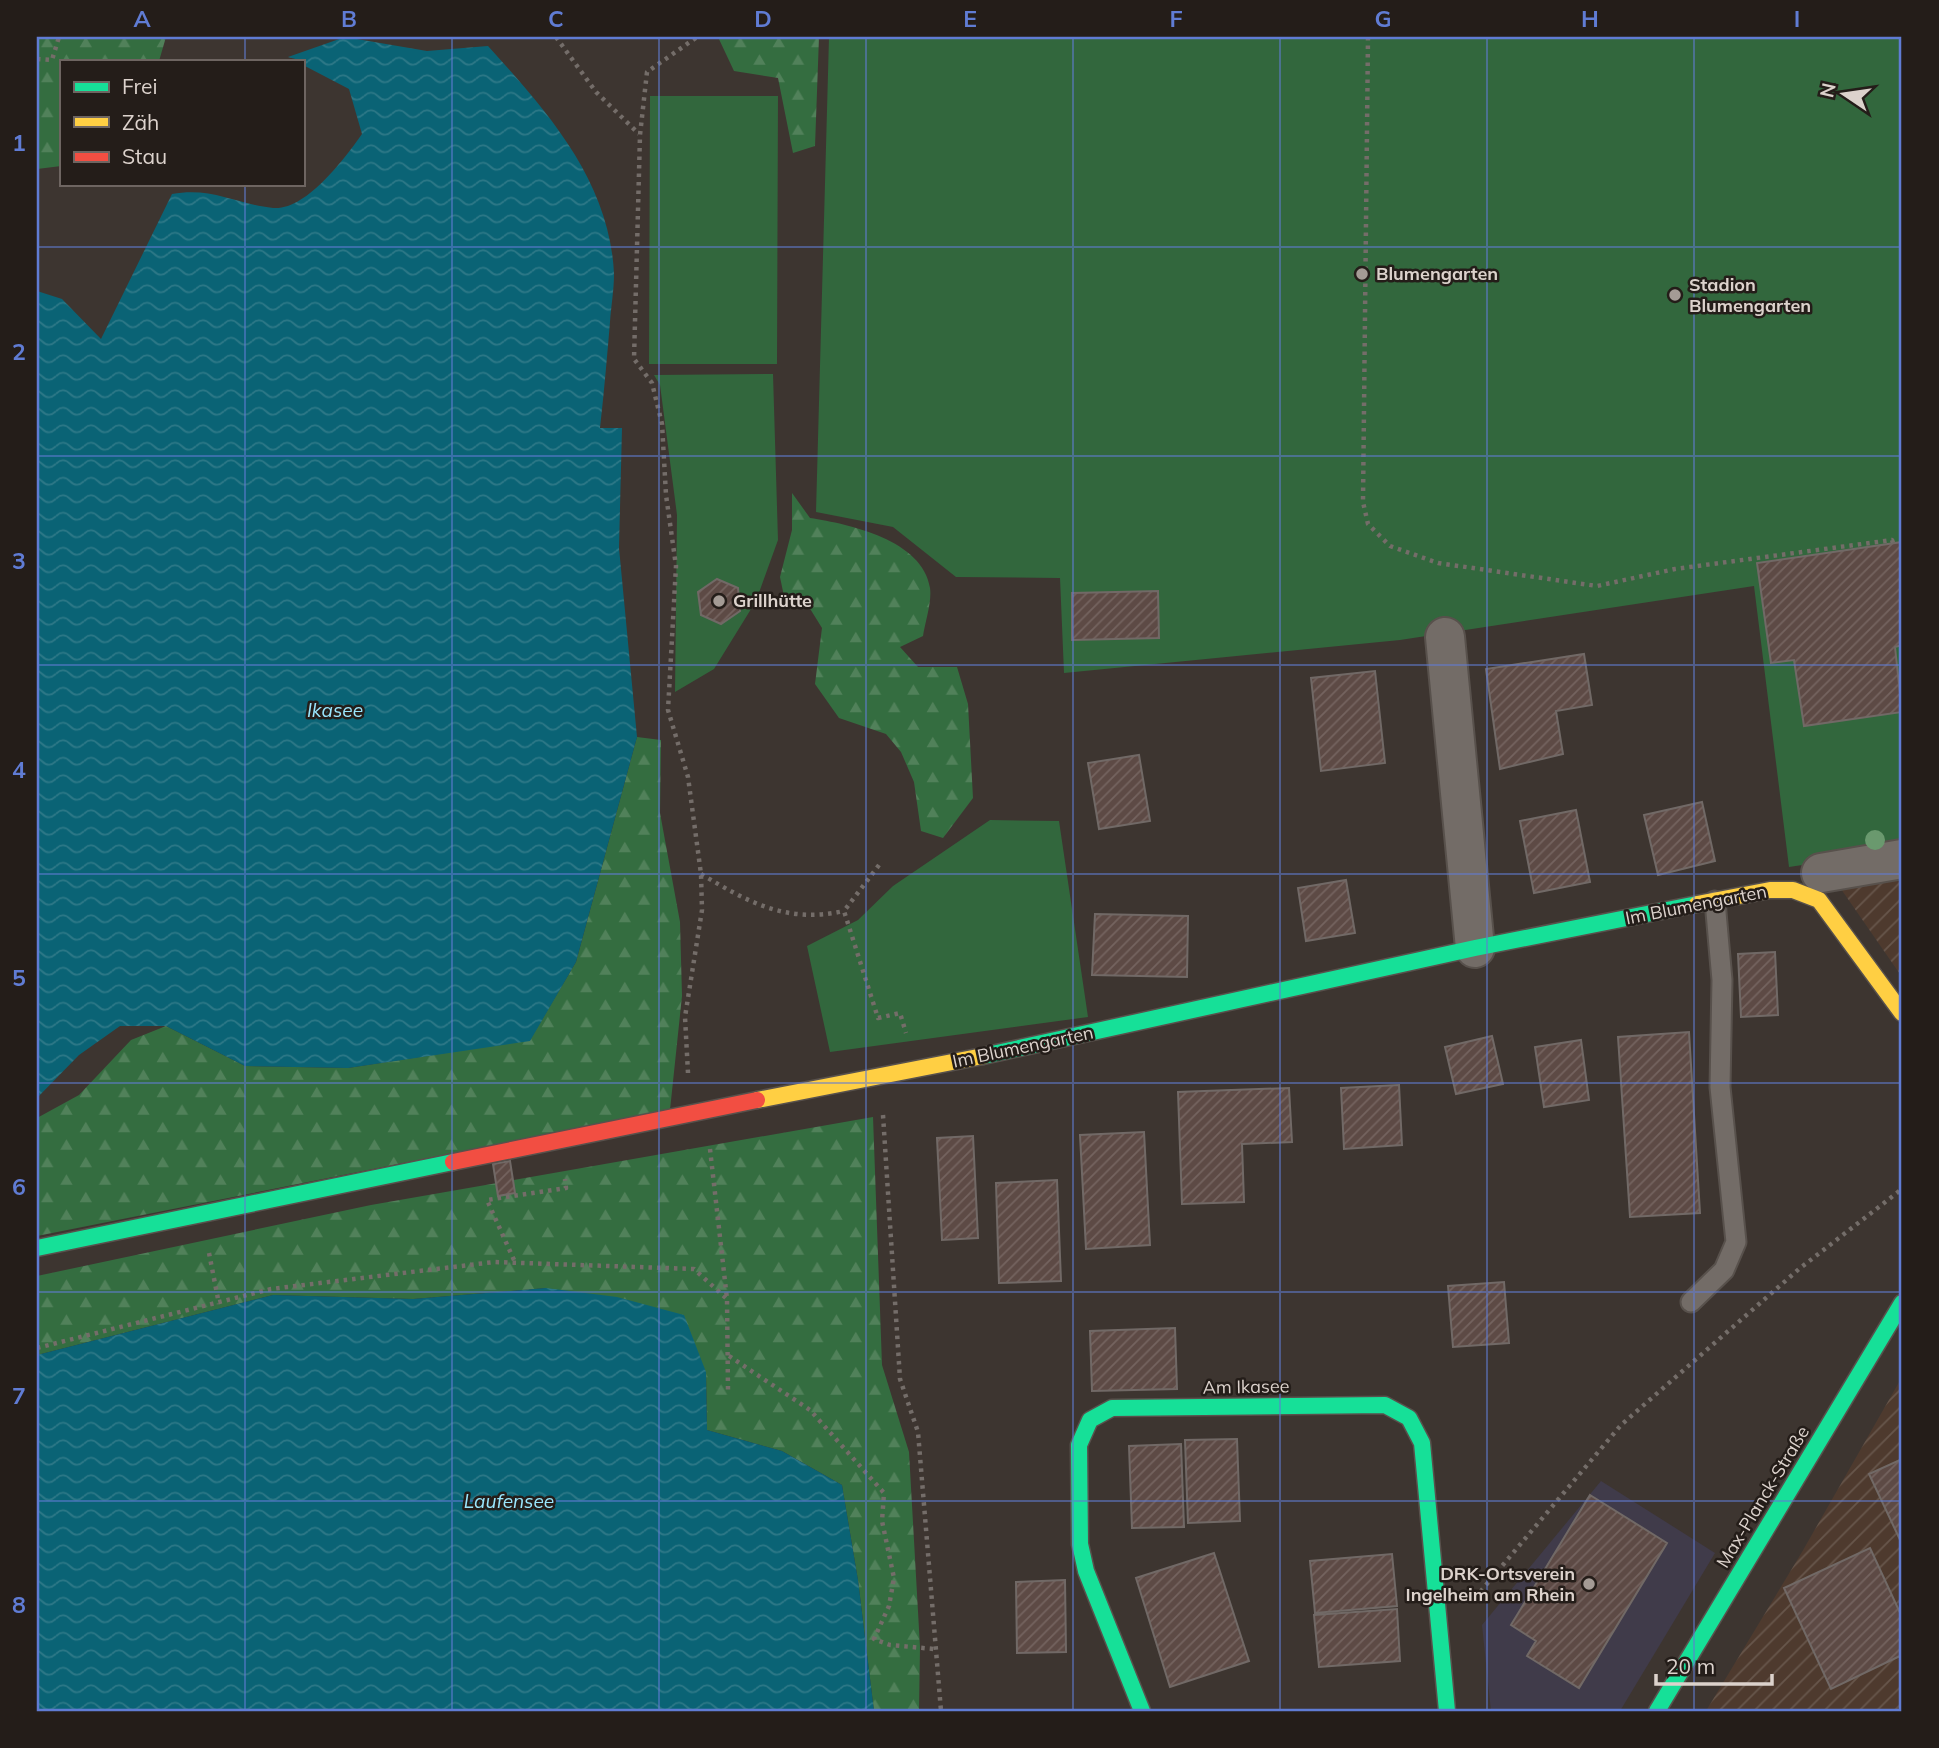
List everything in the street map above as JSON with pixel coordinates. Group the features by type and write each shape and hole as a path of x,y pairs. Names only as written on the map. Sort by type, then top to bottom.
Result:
{"street":[{"path":"1445,637 1475,948"},
{"path":"1821,873 1902,859"},
{"name":"Im Blumengarten","path":"37,1248 700,1111 881,1077 1475,948 1770,890 1793,890 1819,900 1902,1013"},
{"name":"Max-Planck-Straße","path":"1657,1711 1902,1303"},
{"name":"Am Ikasee","path":"1142,1711 1086,1572 1080,1544 1079,1444 1090,1420 1112,1408 1385,1405 1401,1410 1418,1430 1422,1443 1447,1711"}],"lane":[{"path":"1692,1302 1724,1270 1736,1242 1720,1087 1722,980 1715,901"}],"path":[{"path":"37,59 52,60 59,37"},
{"path":"556,37 596,92 640,135"},
{"path":"697,37 647,72 640,135 634,359 652,383 662,424 666,495 676,566 668,710 688,777 701,874 702,910 685,1017 727,1299 728,1391"},
{"path":"1368,37 1363,502 1368,524 1390,546 1438,564 1597,586 1675,569 1892,540 1893,543"},
{"path":"701,874 742,898 784,914 829,914 844,911 878,865"},
{"path":"844,911 878,1018 900,1013"},
{"path":"881,1077 900,1380 918,1432 941,1711"},
{"path":"1440,1639 1621,1425 1799,1269 1902,1189"},
{"path":"487,1200 514,1261"},
{"path":"208,1246 219,1304"},
{"path":"37,1348 271,1289 514,1261 694,1269 727,1299"},
{"path":"729,1356 810,1410 884,1493 882,1521 894,1578 889,1606 874,1639 890,1645 934,1648"}],"shaded area":[{"path":"1902,879 1902,977 1841,889"},
{"path":"1902,1377 1902,1711 1706,1711 1802,1552"},
{"path":"1601,1481 1715,1553 1620,1711 1491,1711 1482,1625"}],"green space":[{"path":"37,37 166,37 159,60 60,60 60,166 37,169"},
{"path":"718,37 819,37 815,146 793,153 778,78 734,71"},
{"name":"Blumengarten","path":"829,37 1902,37 1902,850 1789,867 1754,586 1400,640 1064,673 1060,578 956,577 893,527 816,512"},
{"path":"650,96 778,96 777,364 649,364"},
{"path":"773,374 778,540 756,601 714,669 675,692 677,515 660,385 654,375"},
{"path":"792,493 810,518 882,537 914,558 924,571 930,594 923,636 900,647 918,667 957,667 968,704 973,798 943,838 921,831 914,782 901,752 886,734 839,718 815,684 822,628 809,607 785,601 780,577 792,530"},
{"path":"637,737 661,740 660,813 680,922 682,996 670,1110 37,1236 37,1118 79,1095 131,1040 166,1026 245,1066 348,1068 530,1040 576,962"},
{"path":"990,820 1059,821 1088,1017 830,1052 807,946 858,920 893,886"},
{"path":"873,1117 882,1365 909,1452 920,1647 919,1711 874,1711 858,1580 842,1485 782,1451 707,1430 706,1372 546,1288 413,1299 273,1295 37,1355 37,1276 371,1205"}],"water":[{"name":"Ikasee","path":"345,37 427,51 488,46 553,122 588,178 601,208 610,240 614,274 600,428 622,428 619,548 637,737 576,962 530,1041 348,1068 245,1066 166,1026 120,1026 79,1055 37,1098 37,291 62,299 101,339 172,194 212,194 259,206 286,207 324,181 362,134 349,89 304,66 304,60 288,57"},
{"name":"Laufensee","path":"546,1288 617,1297 684,1315 706,1372 707,1430 782,1451 842,1485 858,1580 874,1711 37,1711 37,1355 273,1295 413,1299"}],"building":[{"path":"1902,542 1902,645 1895,647 1902,712 1804,726 1794,660 1771,663 1757,563"},
{"name":"Grillhütte","path":"717,579 738,588 740,611 721,624 701,615 698,592"},
{"path":"1158,591 1159,638 1072,640 1072,593"},
{"path":"1584,654 1592,705 1556,711 1563,754 1500,769 1486,669"},
{"path":"1375,671 1385,763 1321,771 1311,678"},
{"path":"1139,755 1150,821 1099,829 1088,763"},
{"path":"1702,802 1715,861 1658,875 1644,815"},
{"path":"1576,810 1590,882 1534,893 1520,821"},
{"path":"1346,880 1355,933 1306,941 1298,888"},
{"path":"1095,914 1188,916 1187,977 1092,975"},
{"path":"1775,952 1778,1015 1741,1017 1738,954"},
{"path":"1689,1032 1700,1213 1630,1217 1618,1037"},
{"path":"1492,1036 1503,1084 1456,1094 1445,1047"},
{"path":"1581,1040 1589,1100 1544,1107 1535,1047"},
{"path":"1399,1085 1402,1145 1344,1149 1341,1088"},
{"path":"1289,1088 1292,1142 1242,1144 1244,1202 1182,1204 1178,1092"},
{"path":"1144,1132 1150,1245 1086,1249 1080,1135"},
{"path":"973,1136 978,1238 942,1240 937,1138"},
{"path":"510,1161 515,1193 498,1196 493,1164"},
{"path":"1057,1180 1061,1281 999,1283 996,1183"},
{"path":"1504,1282 1509,1343 1453,1347 1448,1286"},
{"path":"1175,1328 1177,1389 1092,1391 1090,1331"},
{"path":"1237,1439 1240,1521 1188,1523 1185,1440"},
{"path":"1181,1444 1184,1527 1132,1528 1129,1446"},
{"path":"1902,1459 1902,1544 1869,1474"},
{"name":"DRK-Ortsverein Ingelheim am Rhein","path":"1590,1495 1667,1543 1579,1688 1527,1656 1536,1641 1511,1625"},
{"path":"1870,1548 1902,1617 1902,1655 1831,1689 1784,1588"},
{"path":"1214,1553 1249,1661 1170,1687 1136,1578"},
{"path":"1392,1554 1397,1606 1315,1613 1310,1561"},
{"path":"1065,1580 1066,1652 1017,1653 1016,1582"},
{"path":"1397,1609 1400,1661 1319,1667 1314,1615"}],"traffic: fast":[{"path":"983,1056 1475,948 1697,904"},
{"path":"37,1248 453,1162"},
{"path":"1657,1711 1902,1303"},
{"path":"1142,1711 1086,1571 1080,1544 1079,1445 1090,1420 1112,1408 1385,1405 1409,1418 1422,1443 1447,1711"}],"traffic: slow":[{"path":"1697,904 1770,890 1793,890 1819,900 1902,1013"},
{"path":"757,1100 983,1056"}],"traffic: jam":[{"path":"453,1162 757,1100"}],"place":[{"name":"Blumengarten","path":"1362,274"},
{"name":"Stadion Blumengarten","path":"1675,295"},
{"name":"Grillhütte","path":"719,601"},
{"name":"DRK-Ortsverein Ingelheim am Rhein","path":"1589,1584"}]}
